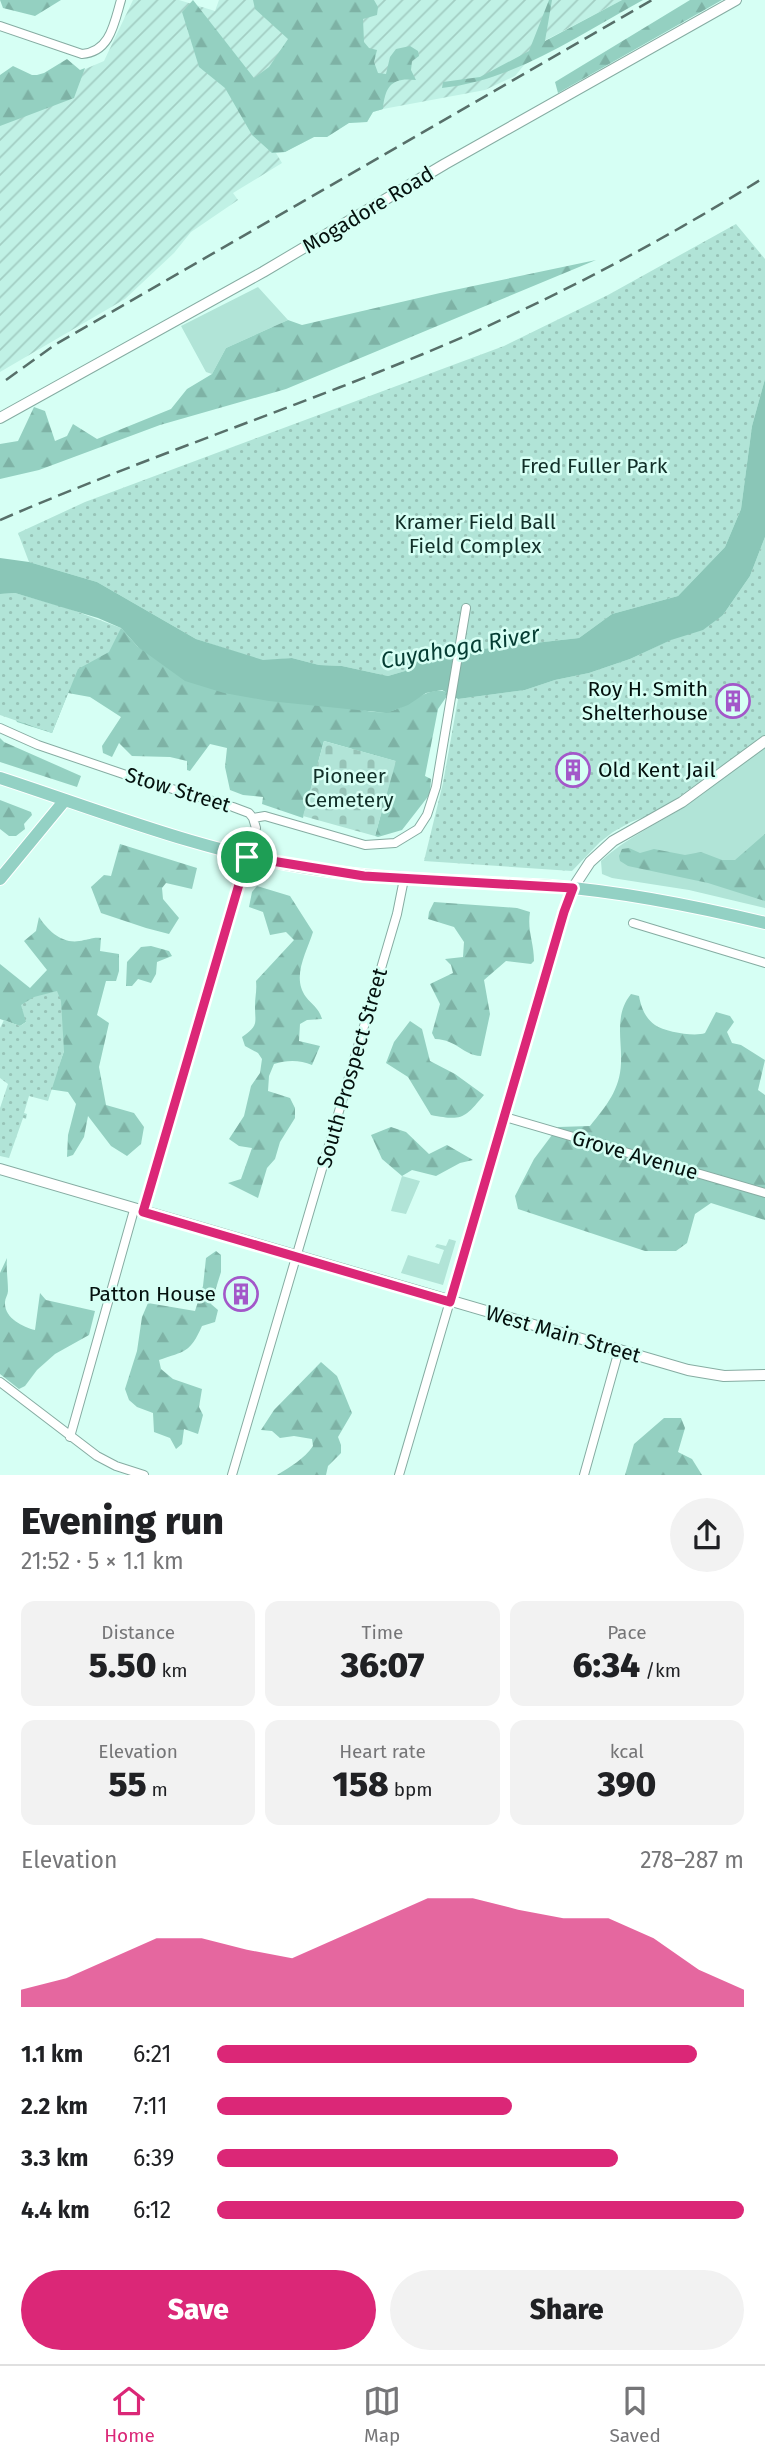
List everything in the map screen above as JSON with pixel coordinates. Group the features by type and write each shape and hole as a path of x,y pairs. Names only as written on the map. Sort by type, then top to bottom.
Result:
{"main road":[{"path":"0,778 148,829 247,857 337,873 573,888 667,901 765,923"},
{"path":"0,879 65,800"}],"street":[{"path":"0,26 82,54 94,53 104,46 108,39 121,0"},
{"name":"Mogadore Road","path":"0,418 263,272 445,164 736,0"},
{"name":"Stow Street","path":"0,729 38,746 233,807 249,813 253,818 269,817 365,845 387,845 418,829 432,804 466,608"},
{"path":"398,1475 573,888 590,862 613,841 682,802 765,741"},
{"path":"70,1437 256,828 253,818"},
{"name":"South Prospect Street","path":"232,1475 401,899 404,879"},
{"path":"633,923 765,963"},
{"name":"Grove Avenue","path":"505,1117 765,1193"},
{"name":"West Main Street","path":"0,1169 450,1302 706,1374 743,1377 765,1375"},
{"path":"584,1475 619,1350"},
{"path":"0,1382 106,1462 144,1475"}],"shaded area":[{"path":"133,0 179,0 215,11 219,0 622,0 544,41 515,76 485,90 373,112 367,122 348,123 327,137 314,137 285,152 276,153 282,163 233,193 238,200 191,232 174,253 125,299 0,372 0,103 104,61"},
{"path":"765,379 765,537 750,576 723,615 703,630 589,673 525,690 458,699 442,690 426,693 408,705 387,713 269,701 224,693 185,681 138,647 121,628 98,618 15,593 0,594 0,558 29,562 97,582 196,639 263,660 292,658 388,676 405,671 421,656 579,638 612,614 678,596 725,547 741,509 752,426"}],"green space":[{"path":"0,0 61,0 35,16 3,8"},
{"path":"193,0 254,78 269,67 288,39 255,9 253,0 374,0 378,7 377,15 363,19 364,42 369,48 377,50 374,62 378,73 386,74 390,57 396,49 410,46 418,51 419,56 412,61 411,70 416,80 401,80 392,84 388,88 383,109 373,112 367,122 349,123 327,137 314,137 285,152 272,153 252,135 225,88 199,67 182,12"},
{"path":"549,0 552,0 545,41 622,0 643,0 521,66 496,76 442,88 443,82 480,77 529,51"},
{"path":"690,0 722,0 558,93 555,82"},
{"path":"67,59 80,70 85,68 74,98 0,126 0,75 13,66 37,75"},
{"name":"Fred Fuller Park","path":"736,224 765,259 765,379 752,426 741,509 725,547 678,596 612,614 579,638 421,656 405,671 388,676 292,658 263,661 196,639 97,582 29,562 18,533 85,502 504,346 608,295"},
{"path":"596,260 286,389 160,425 39,470 0,479 0,444 18,441 34,407 45,411 55,441 67,436 73,424 97,439 171,409 187,389 212,374 226,348 288,320 302,325"},
{"path":"258,287 288,320 226,348 212,374 206,372 181,326"},
{"path":"765,537 765,735 659,811 613,832 572,871 424,861 443,783 458,699 525,690 589,673 630,659 723,615 750,576"},
{"path":"15,593 121,628 109,652 78,669 52,733 0,715 0,594"},
{"path":"121,628 138,647 361,710 387,712 427,693 449,693 438,709 425,776 431,779 430,794 402,830 378,837 375,836 395,761 324,741 303,818 262,804 263,797 243,795 230,790 225,767 227,748 210,744 190,771 187,770 187,761 170,757 132,756 119,743 112,757 103,753 102,746 121,717 90,697 68,693 52,733 17,722 13,714"},
{"path":"0,738 81,776 77,787 0,762"},
{"name":"Pioneer Cemetery","path":"324,741 396,761 375,836 303,816"},
{"path":"765,746 765,908 689,890 612,878 602,874 601,861 611,852 697,798"},
{"path":"0,800 31,812 32,815 24,824 25,829 16,836 9,836 0,829"},
{"path":"765,834 765,901 708,883 628,866 620,861 619,856 622,849 629,848 640,853 654,849 685,855 701,852 722,860 735,860"},
{"path":"120,844 197,868 192,889 166,883 162,888 163,899 179,918 169,934 101,913 91,887 104,875 111,876"},
{"path":"257,886 290,896 313,932 302,964 300,981 306,997 322,1019 307,1020 300,1024 299,1041 320,1046 312,1065 298,1061 274,1064 269,1076 268,1091 290,1098 295,1108 295,1118 280,1142 275,1159 267,1168 258,1198 228,1183 241,1179 252,1148 239,1146 229,1139 244,1116 251,1086 260,1073 262,1059 258,1053 245,1046 242,1037 255,1024 256,981 294,940 286,932 270,935 263,912 249,907 252,892"},
{"path":"434,902 517,908 530,912 534,961 531,964 506,961 484,980 490,1014 481,1056 435,1039 432,1033 440,1004 430,984 453,973 451,965 445,959 463,957 464,942 454,927 428,919"},
{"path":"39,917 47,928 64,939 77,941 101,938 100,951 119,954 116,981 106,981 97,1015 109,1023 99,1067 106,1105 134,1113 144,1127 141,1144 127,1156 111,1146 88,1116 84,1137 73,1155 67,1157 68,1135 76,1104 68,1092 8,1083 60,1062 64,1051 26,1022 20,1026 0,1019 0,964 30,988 47,970 24,941 36,931"},
{"path":"151,946 169,951 172,956 157,962 156,974 151,983 138,979 132,986 126,986 127,962 141,947"},
{"path":"57,991 61,1001 64,1051 48,1101 29,1096 24,1113 27,1114 26,1119 23,1118 9,1158 0,1156 0,1108 8,1084 0,1078 0,1028 4,1020 20,1026 26,1022 21,1005 34,997"},
{"path":"631,994 639,996 644,1012 652,1022 673,1032 705,1033 716,1012 730,1016 734,1022 727,1032 732,1043 741,1045 765,1060 758,1090 765,1095 765,1220 711,1203 695,1214 687,1243 676,1251 645,1251 518,1209 515,1196 534,1159 558,1127 590,1126 611,1097 620,1073 622,1010"},
{"path":"410,1021 422,1029 430,1061 455,1074 484,1095 462,1116 450,1118 431,1115 408,1077 386,1063 394,1042"},
{"path":"391,1127 406,1132 429,1154 447,1145 473,1160 460,1163 436,1176 412,1170 402,1176 382,1159 371,1135"},
{"path":"402,1176 420,1181 406,1214 391,1211"},
{"path":"449,1239 456,1241 443,1285 401,1273 408,1255 439,1264 444,1250 435,1247 437,1244 446,1246"},
{"path":"216,1251 221,1255 221,1272 211,1304 218,1310 215,1322 202,1326 186,1350 159,1360 161,1369 173,1379 202,1389 199,1407 203,1415 198,1434 184,1429 182,1444 176,1449 170,1438 154,1432 153,1413 137,1407 129,1400 125,1389 137,1351 142,1317 148,1303 195,1311 203,1286 206,1258"},
{"path":"7,1258 6,1308 11,1317 20,1324 35,1330 40,1293 46,1300 95,1311 89,1335 55,1354 19,1389 0,1374 0,1273"},
{"path":"321,1362 337,1376 352,1413 338,1437 341,1453 328,1466 326,1475 277,1475 305,1455 313,1446 312,1439 294,1436 280,1438 272,1431 261,1430 274,1410"},
{"path":"664,1418 681,1418 685,1428 678,1452 692,1459 702,1475 625,1475 634,1444"}],"railway":[{"path":"6,380 56,344 652,0"},
{"path":"0,520 467,335 598,273 765,177"}],"place":[{"name":"Roy H. Smith Shelterhouse","path":"733,701"},
{"name":"Old Kent Jail","path":"573,770"},
{"name":"Patton House","path":"241,1294"}],"route":[{"path":"247,857 364,876 573,888 450,1302 143,1212 247,857"}],"park label":[{"name":"Kramer Field Ball Field Complex","path":"475,534"}],"water label":[{"name":"Cuyahoga River","path":"460,647"}]}
